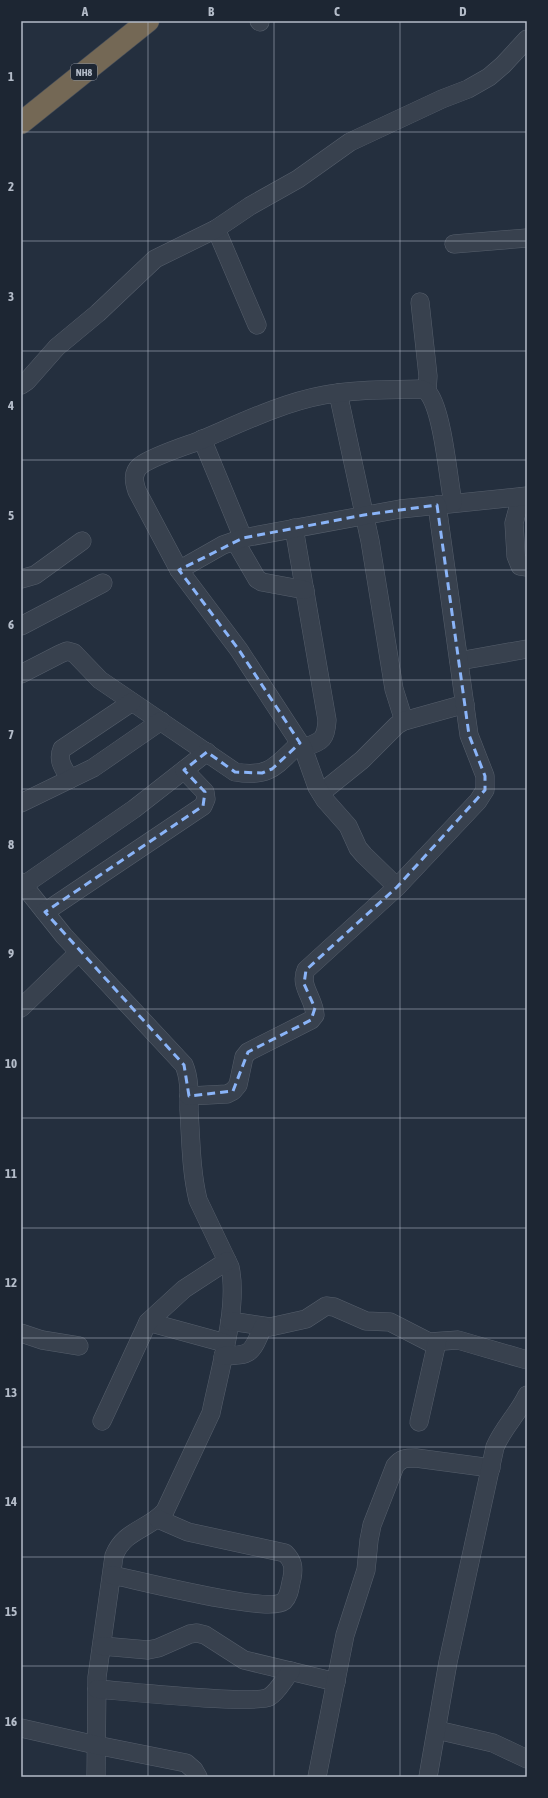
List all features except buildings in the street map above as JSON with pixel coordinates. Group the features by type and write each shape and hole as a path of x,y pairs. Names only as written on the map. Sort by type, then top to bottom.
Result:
{"highway":[{"name":"NH8","path":"21,123 148,21"}],"street":[{"path":"21,385 27,381 57,347 98,313 155,259 216,229 250,206 298,179 350,142 442,99 468,89 489,77 503,65 527,38"},
{"path":"216,229 257,325"},
{"path":"454,244 527,238"},
{"path":"189,1096 227,1094 233,1091 238,1085 244,1057 248,1052 311,1020 315,1015 314,1008 304,984 303,976 306,970 397,887 478,800 485,790 486,776 469,735 459,661 445,504 440,423 435,406 426,391 428,376 420,302"},
{"path":"397,887 358,848 348,826 325,800 302,746 239,650 179,570 137,491 133,480 134,474 140,466 165,454 292,403 354,390 421,389 426,391"},
{"path":"338,393 364,515 394,689 404,721"},
{"path":"202,439 239,539 257,579 262,582 305,590"},
{"path":"179,570 223,545 239,539 364,515 445,504 524,497 514,523 516,556 520,566 527,567"},
{"path":"21,674 60,654 67,652 74,653 97,678 235,772 262,773 272,769 302,746 321,741 326,733 327,720 294,528"},
{"path":"21,579 36,575 82,541"},
{"path":"21,626 103,583"},
{"path":"459,661 527,650"},
{"path":"70,780 60,760 62,749 132,702"},
{"path":"321,793 362,760 397,725 404,721 465,704"},
{"path":"21,803 93,768 161,721"},
{"path":"96,1777 97,1689 114,1556 124,1539 158,1519 165,1511 211,1413 230,1321 233,1278 228,1261 198,1200 192,1164 189,1096 187,1072 184,1064 79,952 22,883 134,809 207,752"},
{"path":"45,912 203,806 206,799 205,792 184,770"},
{"path":"21,1008 79,952"},
{"path":"102,1421 148,1322 184,1290 228,1261"},
{"path":"230,1321 270,1327 306,1319 326,1306 334,1307 366,1321 390,1322 429,1342 452,1339 458,1340 527,1360"},
{"path":"148,1322 224,1350 248,1354 253,1349 262,1327"},
{"path":"21,1333 42,1340 79,1346"},
{"path":"419,1422 437,1342"},
{"path":"428,1777 448,1662 491,1468 500,1437 527,1395"},
{"path":"317,1777 345,1635 366,1570 372,1525 395,1466 405,1458 416,1458 491,1468"},
{"path":"112,1575 233,1601 272,1605 284,1601 288,1595 294,1570 292,1563 285,1553 180,1530 158,1519"},
{"path":"102,1646 148,1650 158,1648 190,1634 197,1633 205,1635 244,1660 336,1682"},
{"path":"97,1689 226,1699 261,1699 268,1698 291,1671"},
{"path":"21,1728 186,1763 194,1770 198,1777"},
{"path":"437,1730 493,1743 527,1759"}],"highlighted area":[{"path":"437,505 469,735 485,776 485,790 397,887 306,970 304,984 315,1008 311,1020 248,1052 233,1091 189,1096 184,1065 45,912 203,806 205,792 184,770 207,752 235,772 262,773 272,769 300,743 239,650 179,570 243,538 364,515"}]}
